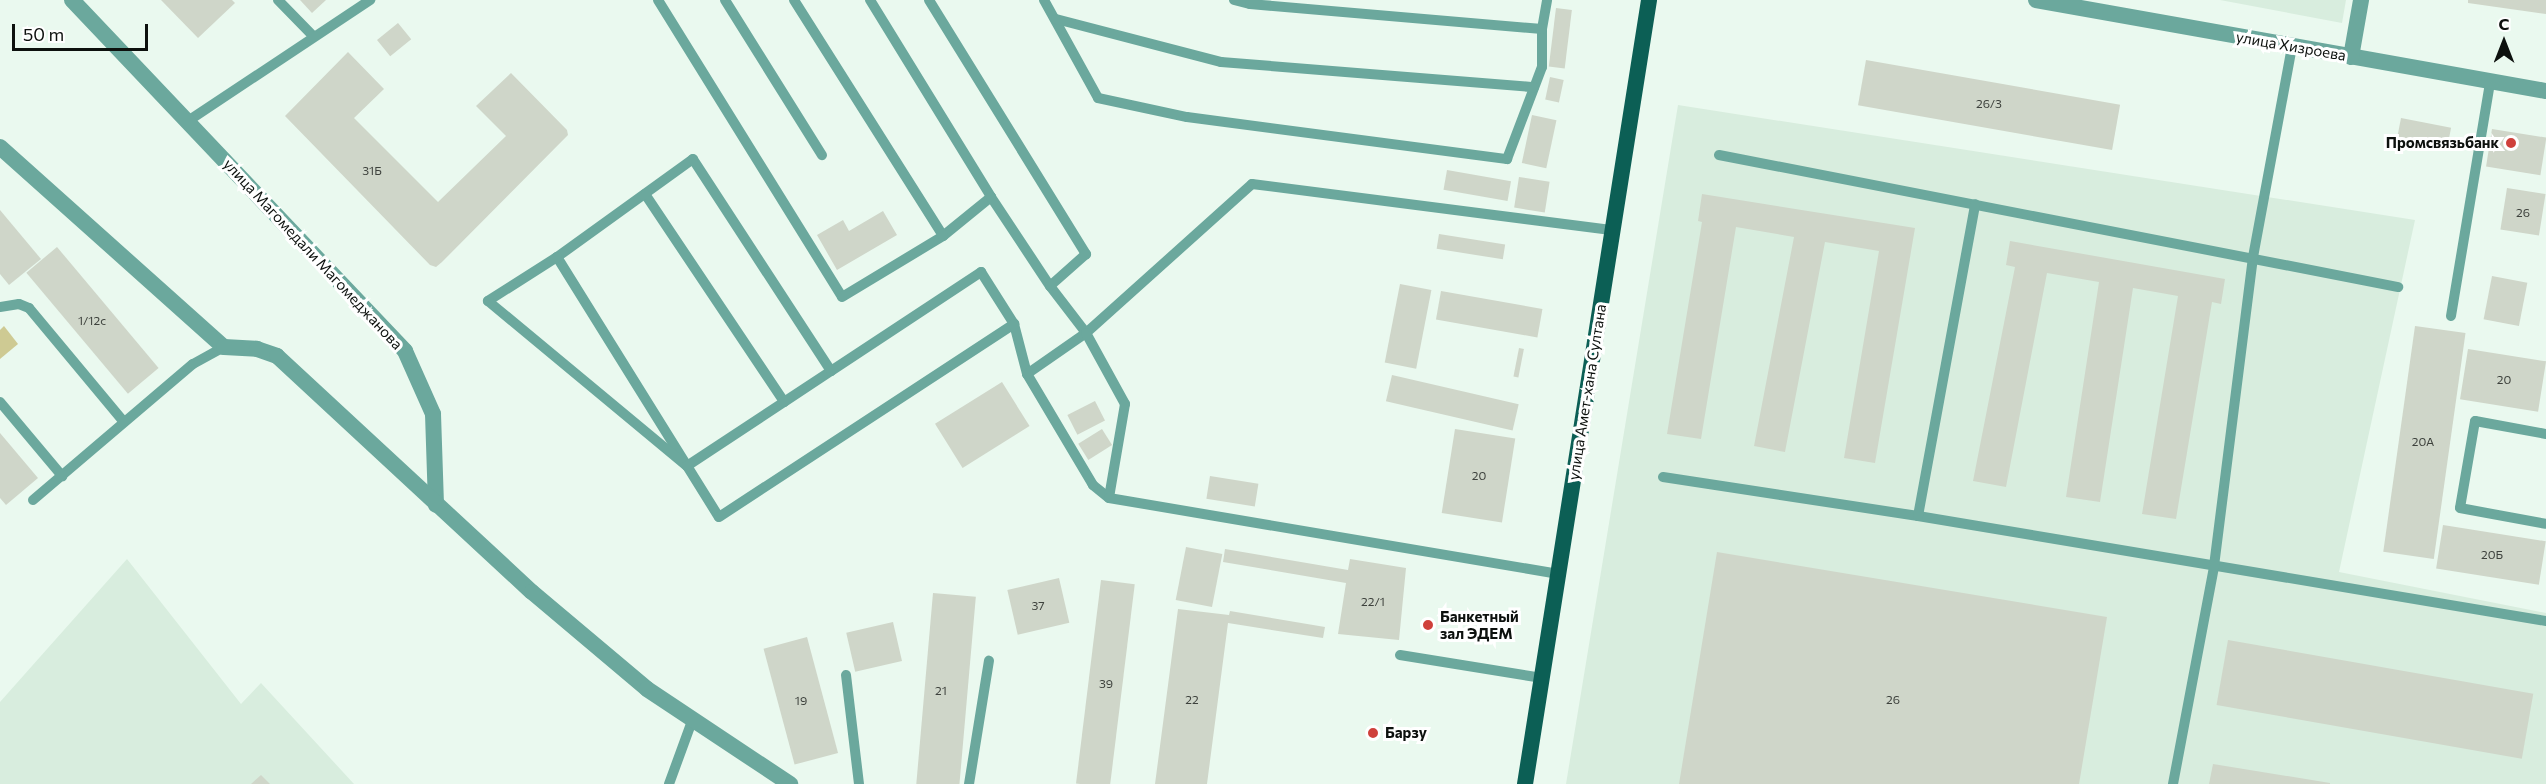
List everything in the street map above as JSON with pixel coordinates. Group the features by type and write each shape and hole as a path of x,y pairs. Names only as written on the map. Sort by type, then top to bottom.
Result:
{"main road":[{"name":"улица Амет-хана Султана","path":"1525,784 1649,0"}],"street":[{"name":"улица Магомедали Магомеджановa","path":"72,0 405,351 433,414 436,505"},
{"name":"улица Хизроева","path":"2036,0 2546,92"},
{"path":"2351,57 2361,0"},
{"path":"0,147 224,347 257,349 277,356 532,592 629,674 692,721 790,784"}],"lane":[{"path":"278,0 313,36"},
{"path":"188,121 313,36 358,11 370,0"},
{"path":"658,0 842,297 943,236 991,197"},
{"path":"725,0 822,155"},
{"path":"794,0 943,236"},
{"path":"870,0 991,197 1050,286 1086,333 1125,404 1109,498"},
{"path":"928,0 1086,254 1050,286"},
{"path":"1044,0 1098,98 1187,117 1507,159 1542,67 1542,29 1547,0"},
{"path":"1234,0 1250,4 1542,29"},
{"path":"1056,19 1221,62 1534,87"},
{"path":"2173,784 2214,566 2253,257 2292,46"},
{"path":"2451,316 2490,82"},
{"path":"1719,155 2398,287"},
{"path":"687,466 488,300 557,257 693,159 831,371"},
{"path":"1027,374 1086,333 1252,184 1613,230"},
{"path":"645,194 784,402"},
{"path":"1918,516 1975,204"},
{"path":"557,257 719,517 1014,324"},
{"path":"687,466 981,272 1014,324 1027,374 1093,485 1109,498 1559,573"},
{"path":"0,307 19,304 29,308 124,422"},
{"path":"33,500 193,364 224,347"},
{"path":"0,402 62,476"},
{"path":"2546,434 2475,421 2460,508 2546,524"},
{"path":"1663,477 1918,516 2546,621"},
{"path":"1400,655 1542,678"},
{"path":"969,784 989,661"},
{"path":"846,675 859,784"},
{"path":"669,784 692,721"}],"shaded area":[{"path":"2220,0 2346,0 2342,23"},
{"path":"1678,105 2415,220 2339,572 2546,613 2546,784 1566,784"},
{"path":"4,326 18,344 0,359 0,330"},
{"path":"127,559 241,704 261,683 354,784 0,784 0,702"}],"building":[{"path":"161,0 232,0 235,3 198,38"},
{"path":"300,0 326,0 312,13"},
{"path":"2468,0 2546,0 2546,14 2468,3"},
{"path":"1556,8 1572,10 1565,69 1549,67"},
{"path":"398,23 411,39 390,56 377,40"},
{"path":"348,52 384,89 354,118 438,202 506,136 476,106 511,73 567,130 568,135 442,262 436,267 430,265 285,116"},
{"path":"1866,60 2120,105 2112,150 1858,105"},
{"path":"1550,77 1564,80 1559,102 1545,99"},
{"path":"1532,115 1556,120 1546,168 1522,163"},
{"path":"2401,118 2451,128 2447,146 2397,137"},
{"path":"2492,129 2546,138 2540,175 2486,167"},
{"path":"1447,170 1511,181 1508,201 1444,190"},
{"path":"1519,177 1550,182 1545,212 1514,208"},
{"path":"2507,188 2546,194 2539,236 2500,229"},
{"path":"1702,194 1915,228 1875,463 1844,458 1879,251 1825,242 1785,452 1754,446 1794,237 1736,227 1701,439 1667,434 1702,222 1698,221"},
{"path":"0,210 41,259 9,285 0,274"},
{"path":"883,211 897,235 837,270 817,235 843,220 849,231"},
{"path":"1439,234 1505,244 1503,259 1437,249"},
{"path":"2010,241 2225,279 2221,304 2212,302 2176,519 2142,514 2178,296 2133,288 2100,502 2066,497 2099,282 2047,273 2006,487 1973,481 2015,267 2006,265"},
{"path":"57,247 159,368 128,394 26,273"},
{"path":"2492,276 2527,283 2519,326 2484,319"},
{"path":"1400,284 1431,290 1416,369 1385,363"},
{"path":"1441,291 1542,309 1537,337 1436,320"},
{"path":"2415,326 2466,333 2434,559 2383,552"},
{"path":"1519,348 1524,349 1518,377 1513,376"},
{"path":"2468,349 2546,361 2538,412 2460,399"},
{"path":"1392,375 1519,404 1513,431 1386,401"},
{"path":"1002,382 1030,426 963,468 935,424"},
{"path":"1095,401 1105,421 1077,435 1067,415"},
{"path":"1102,429 1112,445 1088,460 1078,444"},
{"path":"1455,429 1515,439 1502,522 1442,513"},
{"path":"0,433 38,478 6,505 0,498"},
{"path":"1210,476 1258,484 1255,506 1206,499"},
{"path":"2443,525 2546,541 2539,585 2436,568"},
{"path":"1186,547 1222,554 1212,607 1176,600"},
{"path":"1225,549 1348,570 1350,559 1406,568 1399,640 1338,634 1346,583 1223,562"},
{"path":"1717,552 2107,617 2079,784 1679,784"},
{"path":"1059,578 1069,623 1018,635 1007,590"},
{"path":"1101,580 1135,584 1110,784 1076,783"},
{"path":"933,593 976,597 959,784 916,784"},
{"path":"1178,609 1229,615 1230,611 1325,627 1323,638 1228,623 1207,784 1155,784"},
{"path":"893,622 902,661 855,672 846,633"},
{"path":"807,637 838,753 795,765 764,649"},
{"path":"2228,640 2533,694 2522,759 2217,705"},
{"path":"2213,764 2330,783 2330,784 2209,784"},
{"path":"261,775 270,784 251,784"}],"place":[{"name":"Промсвязьбанк","path":"2511,143"},
{"name":"Банкетный зал ЭДЕМ","path":"1428,625"},
{"name":"Барзу","path":"1373,733"}]}
